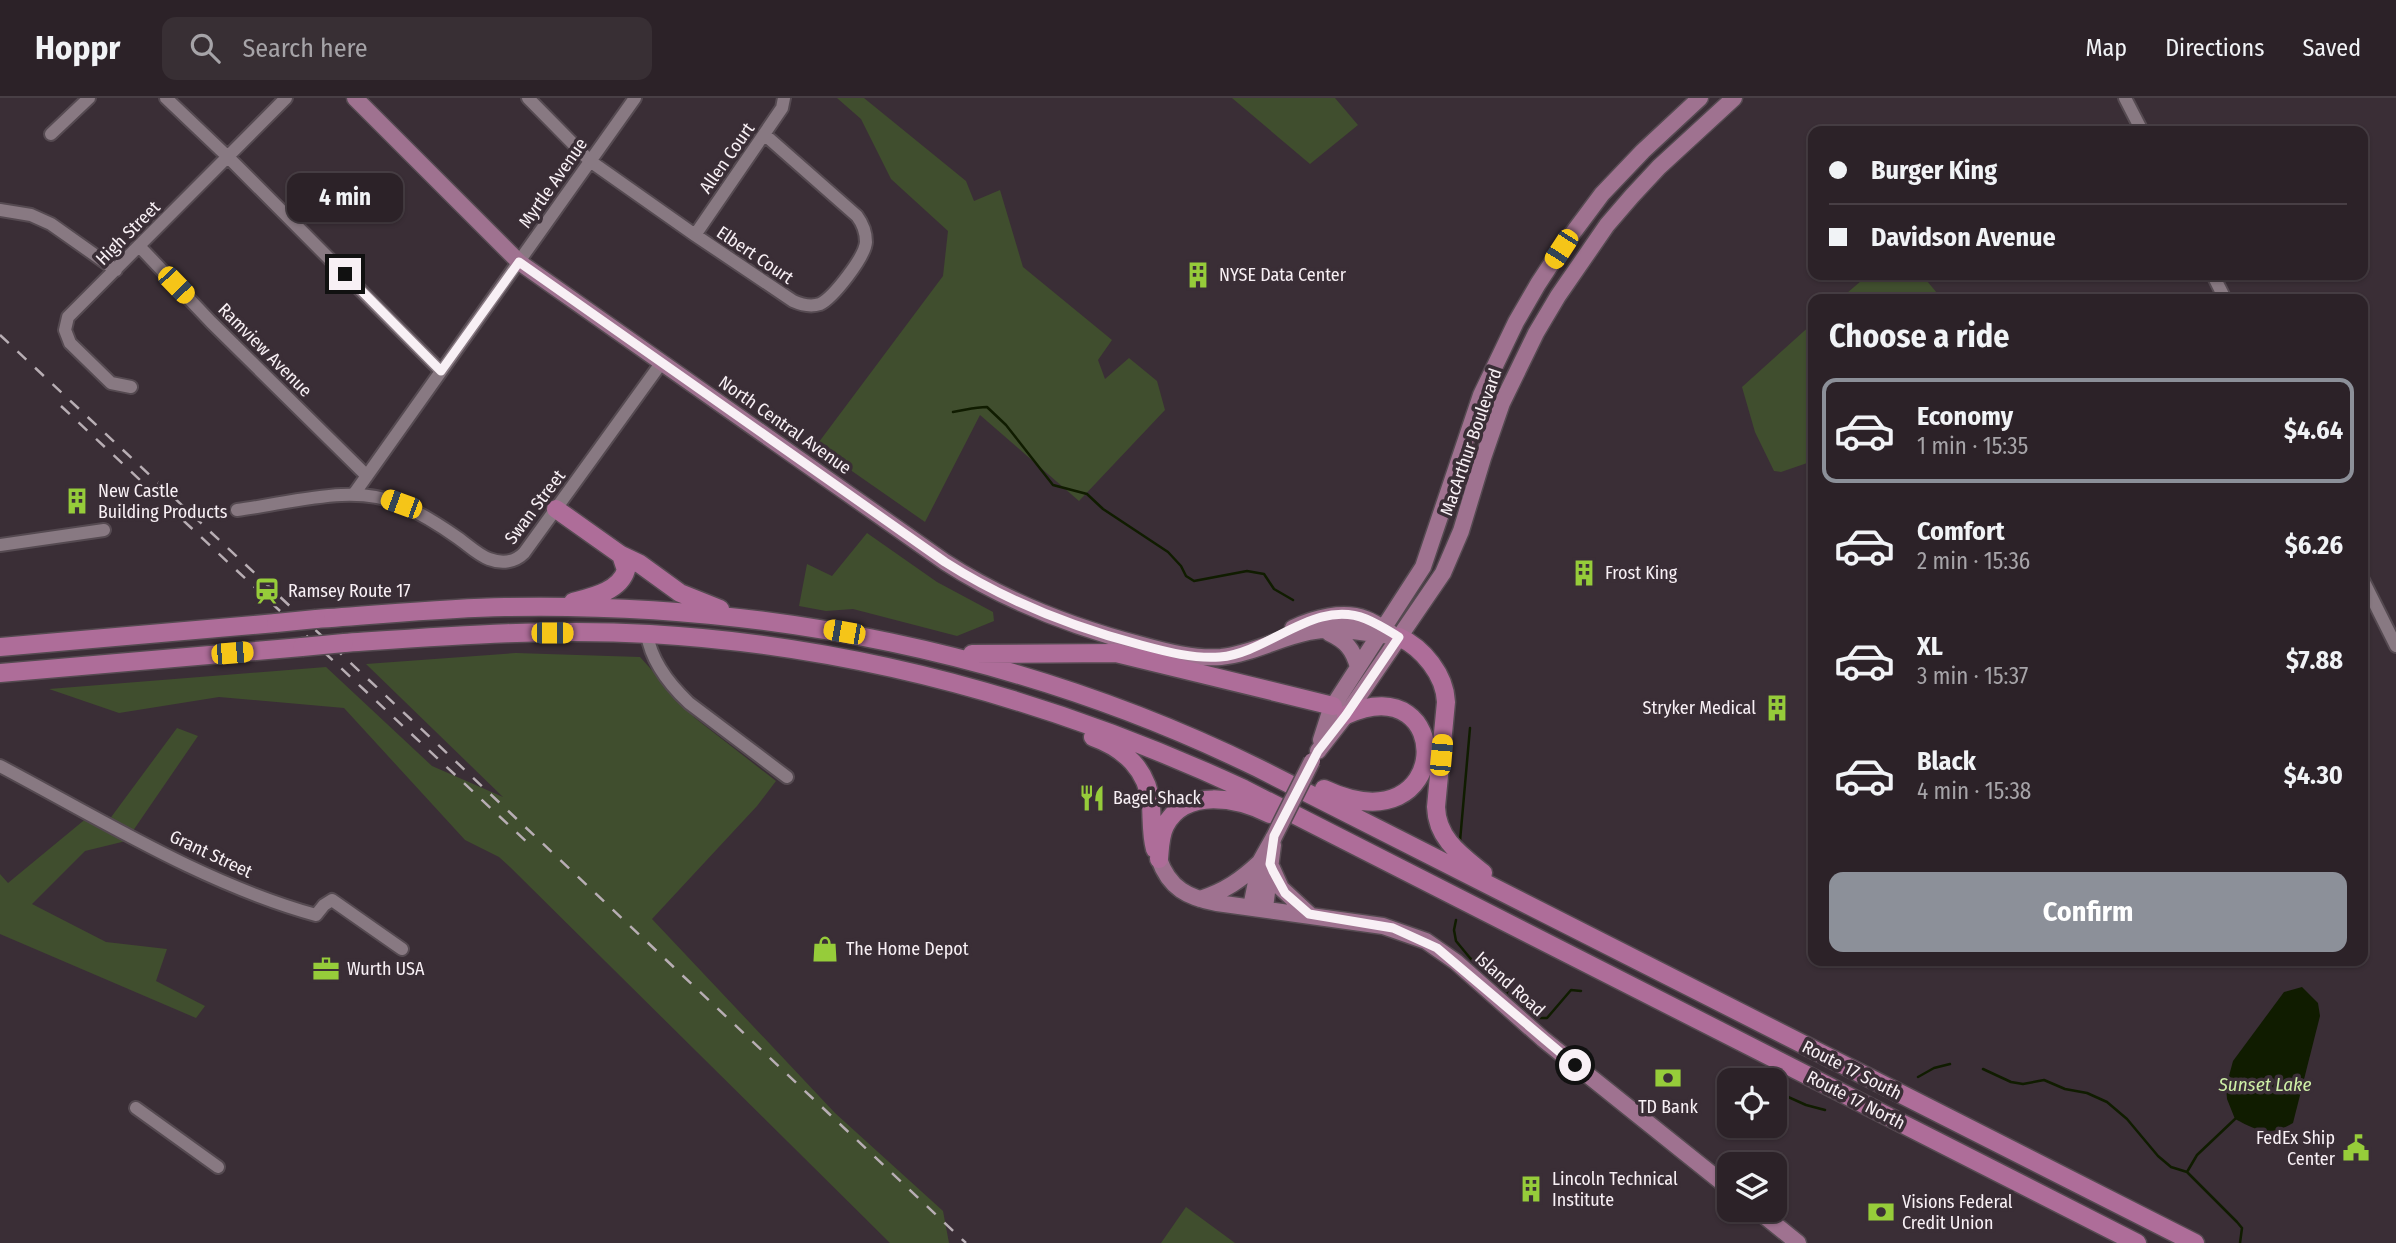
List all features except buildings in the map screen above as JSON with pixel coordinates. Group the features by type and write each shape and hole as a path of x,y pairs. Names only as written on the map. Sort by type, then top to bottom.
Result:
{"highway":[{"path":"556,509 680,593 744,617"},
{"path":"553,607 593,597 618,583 626,570 621,555"},
{"path":"0,647 316,619 482,608 653,609 744,617 844,632 944,654 1029,677 1104,702 1197,739 1510,895"},
{"path":"0,673 505,632 647,634 748,643 848,659 978,689 1073,718 1193,765 1378,856"},
{"path":"1399,637 1415,647 1429,661 1445,691 1436,807 1438,825 1452,847 1510,895"},
{"path":"0,641 67,641"},
{"path":"944,654 1116,653 1340,711 1386,705 1405,713 1415,722 1425,740 1425,762 1417,780 1406,792 1383,801 1360,801 1343,797 1318,786 1258,768"},
{"path":"0,685 104,664"},
{"path":"1073,718 1076,730 1120,749 1142,775 1150,797 1153,841 1158,859"},
{"path":"1158,859 1162,834 1170,818 1185,806 1208,799 1250,805 1302,829 1378,856"},
{"name":"Route 17 North","path":"1378,856 2137,1243"},
{"name":"Route 17 South","path":"1510,895 2195,1243"}],"main road":[{"name":"North Central Avenue","path":"355,98 519,262 945,562 1006,597 1110,636 1180,654 1220,657 1236,655 1294,636 1324,630 1381,632 1399,637"},
{"name":"MacArthur Boulevard","path":"1340,711 1437,584 1449,560 1503,403 1536,333 1580,262 1607,225 1659,167 1732,98"},
{"name":"MacArthur Boulevard","path":"1258,908 1265,863 1274,836 1340,711 1358,667 1427,558 1476,408 1516,322 1561,249 1602,194 1695,103"},
{"path":"1659,167 1659,160 1698,124 1700,120 1695,103"},
{"name":"North Central Avenue","path":"1259,647 1300,625 1326,617 1365,618 1381,632"},
{"path":"1324,630 1348,644 1358,667"},
{"name":"Island Road","path":"1158,859 1164,873 1176,888 1200,899 1393,928 1437,948 1543,1039 1717,1178"},
{"path":"1200,899 1237,884 1265,863 1281,888 1309,914"},
{"path":"1772,1222 1798,1243"}],"street":[{"path":"51,134 89,98"},
{"path":"166,98 441,371"},
{"name":"High Street","path":"131,387 111,383 71,343 65,330 68,317 286,98"},
{"name":"Elbert Court","path":"528,98 590,161 695,235 793,301 806,306 823,303 830,298 863,254 865,232 857,216 765,135"},
{"name":"Myrtle Avenue","path":"354,494 635,98"},
{"name":"Allen Court","path":"695,235 765,135 782,108 784,98"},
{"path":"2125,98 2139,126"},
{"path":"0,210 31,215 51,223 116,270"},
{"name":"Ramview Avenue","path":"140,247 211,322 367,476"},
{"name":"Swan Street","path":"237,510 354,494 377,497 401,504 482,555 499,562 518,559 662,362"},
{"path":"0,545 104,530"},
{"path":"2368,590 2396,646"},
{"path":"647,634 659,666 677,691 787,777"},
{"name":"Grant Street","path":"0,766 176,859 282,906 316,915 332,900 402,949"},
{"path":"136,1108 218,1167"}],"shaded area":[{"path":"837,98 864,98 966,181 974,201 1000,190 1023,267 1112,340 1098,360 1105,379 1129,358 1157,381 1165,410 1079,501 980,415 925,522 816,446 943,276 948,231 891,179 861,119"},
{"path":"1232,98 1335,98 1358,125 1310,164"},
{"path":"1862,280 1926,280 1938,294 1846,294"},
{"path":"1808,328 1808,463 1781,472 1774,471 1755,432 1742,387"},
{"path":"867,533 937,582 993,612 994,621 957,636 853,609 826,611 799,606 807,564 832,576"},
{"path":"516,653 640,657 695,718 776,781 757,806 652,919 835,1113 943,1211 949,1243 890,1243 510,867 499,857 465,840 344,708 219,697 119,713 49,689 326,667 432,766 503,797 366,664"},
{"path":"177,728 198,736 126,841 85,851 32,904 106,942 167,949 156,981 205,1006 196,1018 0,934 0,874 8,883 94,812 109,820"},
{"path":"1186,1207 1235,1243 1161,1243"}],"water":[{"name":"Sunset Lake","path":"2302,987 2318,1003 2320,1016 2293,1123 2271,1131 2257,1129 2235,1119 2227,1099 2226,1087 2233,1061 2284,992"}],"waterway":[{"path":"953,412 987,407 1006,425 1053,485 1087,494 1103,509 1168,552 1186,576 1194,581 1247,571 1264,574 1274,589 1293,600"},
{"path":"1460,841 1470,728"},
{"path":"1456,920 1456,941 1470,958 1536,1018 1547,1018 1571,990 1581,991"},
{"path":"1918,1077 1934,1068 1950,1064"},
{"path":"1983,1069 2011,1082 2023,1084 2044,1080 2107,1102 2127,1119 2158,1156 2171,1167 2187,1172"},
{"path":"1787,1096 1825,1110"},
{"path":"2235,1119 2197,1155 2187,1172 2242,1228 2240,1243"}],"railway":[{"path":"0,335 966,1243"},
{"path":"61,406 529,844"}],"place":[{"name":"NYSE Data Center","path":"1198,275"},
{"name":"New Castle Building Products","path":"77,501"},
{"name":"Frost King","path":"1584,573"},
{"name":"Ramsey Route 17","path":"267,591"},
{"name":"Stryker Medical","path":"1777,708"},
{"name":"Bagel Shack","path":"1092,798"},
{"name":"The Home Depot","path":"825,949"},
{"name":"Wurth USA","path":"326,969"},
{"name":"TD Bank","path":"1668,1078"},
{"name":"FedEx Ship Center","path":"2356,1148"},
{"name":"Lincoln Technical Institute","path":"1531,1189"},
{"name":"Visions Federal Credit Union","path":"1881,1212"}],"route":[{"path":"345,274 441,371 519,262 945,562 1006,597 1080,626 1152,648 1205,657 1236,655 1259,647 1292,628 1326,617 1365,618 1399,637 1318,751 1274,836 1270,864 1285,893 1309,914 1393,928 1437,948 1575,1065"}]}
